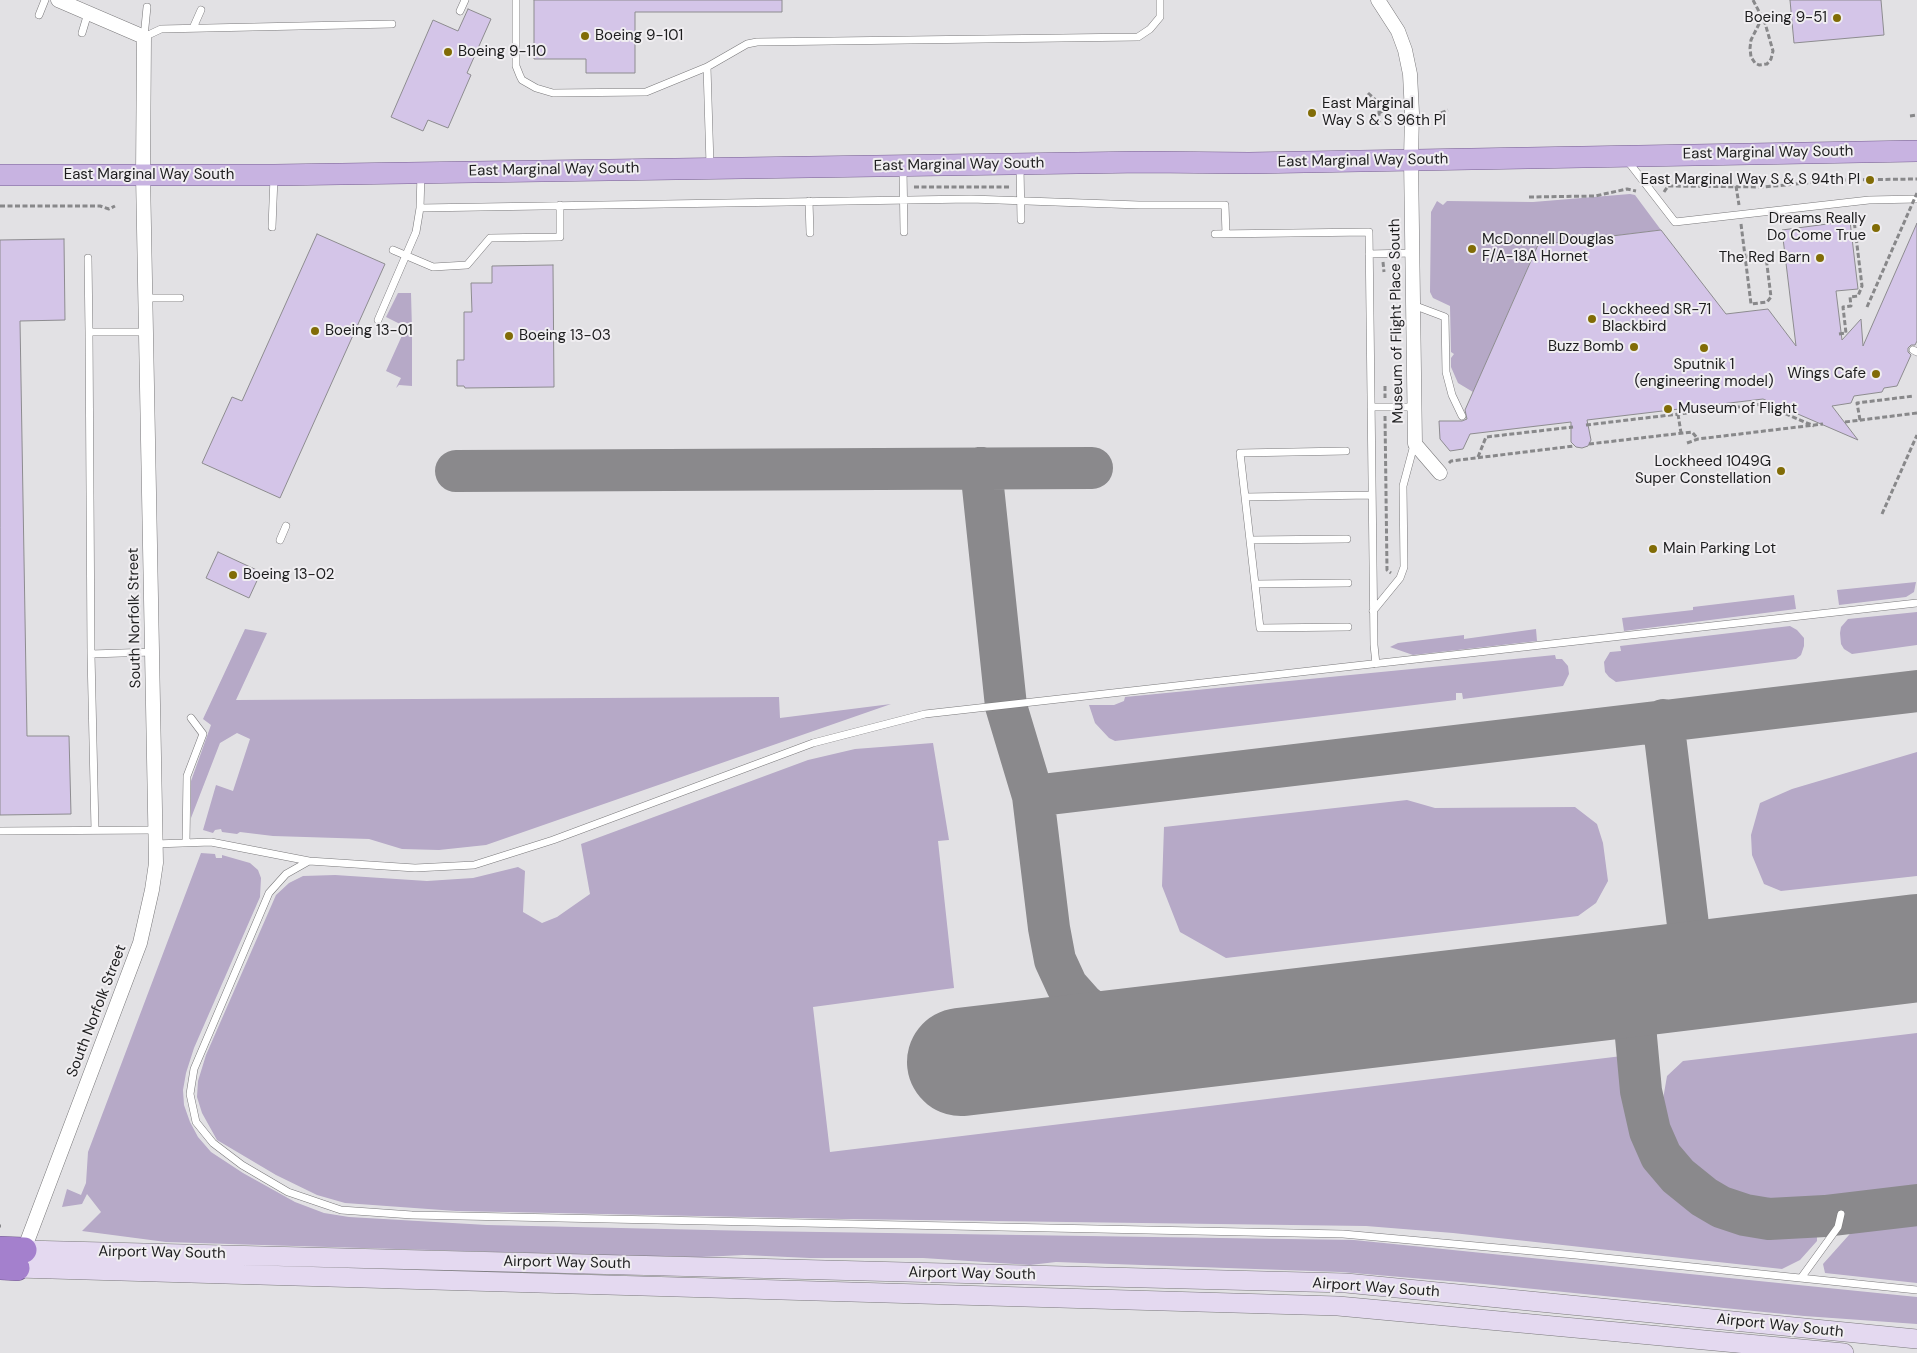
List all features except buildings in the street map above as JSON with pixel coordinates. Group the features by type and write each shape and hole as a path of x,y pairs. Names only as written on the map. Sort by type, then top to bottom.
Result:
{"main road":[{"name":"East Marginal Way South","path":"0,176 274,175 903,165 1249,163 1917,151"},
{"name":"Airport Way South","path":"7,1247 1346,1283 1917,1340"},
{"name":"Airport Way South","path":"7,1247 1338,1306 1844,1353"}],"street":[{"path":"58,0 144,37"},
{"name":"Museum of Flight Place South","path":"1378,0 1398,31 1405,50 1410,74 1415,444 1440,473"},
{"name":"South Norfolk Street","path":"7,1247 140,943 156,863 143,175 144,37"}],"lane":[{"path":"39,15 45,0"},
{"path":"460,11 465,0"},
{"path":"516,0 516,66 522,80 536,88 553,93 646,92 707,67 747,44 757,42 1138,37 1150,29 1160,17 1160,0"},
{"path":"144,37 147,7"},
{"path":"193,28 201,10"},
{"path":"82,33 88,13"},
{"path":"144,37 161,29 392,24"},
{"path":"707,67 710,168"},
{"path":"1623,156 1675,222 1869,200 1917,199"},
{"path":"1020,164 1021,220"},
{"path":"903,165 904,232"},
{"path":"378,320 416,232 420,208 421,172"},
{"path":"272,227 274,175"},
{"path":"420,208 971,199 1139,205 1226,205 1226,234"},
{"path":"809,201 810,233"},
{"path":"393,250 433,267 466,266 490,238 560,237 560,205"},
{"path":"1215,234 1369,232 1373,611 1376,664"},
{"path":"1369,254 1412,253"},
{"path":"88,258 91,654 95,830"},
{"path":"145,298 180,298"},
{"path":"1413,304 1445,317 1445,360 1448,383 1462,416"},
{"path":"89,332 146,332"},
{"path":"1371,407 1414,406"},
{"path":"1373,611 1400,578 1404,567 1403,486 1415,444"},
{"path":"1346,451 1240,453 1260,628 1348,627"},
{"path":"1245,497 1372,495"},
{"path":"280,540 286,526"},
{"path":"1250,540 1347,539"},
{"path":"1255,584 1348,583"},
{"path":"0,831 95,830 155,837 186,843 211,842 309,861 415,868 474,865 553,840 813,743 924,714 1917,603"},
{"path":"91,654 152,652"},
{"path":"186,843 187,776 203,734 191,718"},
{"path":"309,861 286,874 269,893 194,1069 190,1094 196,1122 213,1143 242,1165 288,1192 341,1210 422,1215 1343,1234 1424,1240 1917,1290"},
{"path":"1801,1278 1838,1227 1841,1214"}],"path":[{"path":"1753,0 1762,18 1770,36 1773,50 1771,59 1767,64 1759,66 1751,57 1750,48 1751,40 1762,18"},
{"path":"1368,93 1379,103 1379,122"},
{"path":"1441,112 1448,110"},
{"path":"1379,113 1383,111 1388,113"},
{"path":"1910,116 1917,115"},
{"path":"1656,198 1668,186 1764,187 1837,180 1917,179"},
{"path":"1736,186 1751,304 1767,302 1771,297 1766,257 1745,256"},
{"path":"1867,307 1917,193"},
{"path":"0,206 100,206 109,209 115,206"},
{"path":"1839,334 1846,333 1843,306 1851,306 1850,297 1858,296 1862,286 1854,212"},
{"path":"1385,386 1387,570 1400,578"},
{"path":"1860,420 1858,402 1914,396"},
{"path":"1586,425 1763,404 1814,426"},
{"path":"1845,422 1917,413"},
{"path":"1678,414 1681,433"},
{"path":"1687,443 1823,424"},
{"path":"1478,458 1486,437 1573,427"},
{"path":"1590,444 1692,432 1698,440"},
{"path":"1882,514 1917,435"},
{"path":"1440,473 1451,461 1574,446"}],"shaded area":[{"path":"1635,195 1661,230 1538,245 1473,392 1458,383 1451,367 1451,358 1454,354 1451,352 1450,306 1433,298 1430,292 1431,212 1437,201 1443,205 1447,201 1533,202"},
{"path":"398,293 411,293 412,330 386,317"},
{"path":"404,331 412,335 412,386 399,385 396,388 401,378 386,371"},
{"path":"1916,582 1914,592 1906,597 1839,605 1837,590"},
{"path":"1794,595 1796,609 1624,631 1622,618"},
{"path":"1917,612 1917,645 1852,654 1844,649 1841,644 1841,627 1848,619"},
{"path":"1790,626 1797,630 1804,638 1801,655 1796,659 1616,682 1605,672 1604,662 1610,652 1621,651 1620,646"},
{"path":"245,629 267,633 236,700 779,697 780,718 891,704 486,845 439,850 402,849 369,839 273,836 240,832 237,834 222,832 221,829 215,830 213,833 203,830 216,785 233,791 250,739 237,733 220,743 191,818 191,781 211,725 203,719"},
{"path":"1536,629 1537,641 1413,655 1390,647 1398,643 1464,635 1464,639"},
{"path":"1555,655 1556,659 1562,659 1568,666 1569,674 1563,686 1463,699 1462,693 1456,693 1456,700 1115,741 1109,738 1095,723 1089,705 1114,705 1124,701 1125,697"},
{"path":"933,743 949,840 938,841 954,988 813,1007 830,1152 1622,1056 1627,1108 1641,1146 1663,1178 1696,1206 1733,1225 1769,1233 1813,1231 1817,1236 1817,1241 1800,1260 1782,1269 1453,1233 1366,1226 843,1219 456,1211 345,1203 317,1195 276,1175 217,1140 202,1113 197,1097 198,1081 206,1055 276,895 289,883 303,876 335,875 427,881 473,878 518,867 525,871 523,912 542,923 557,917 590,894 581,844 808,760 855,749"},
{"path":"1917,752 1917,876 1781,891 1764,884 1752,855 1751,835 1760,803 1792,789"},
{"path":"1407,800 1435,808 1575,807 1597,824 1603,843 1608,881 1596,903 1578,916 1226,958 1180,932 1162,886 1164,827"},
{"path":"201,853 215,854 216,858 222,858 222,855 250,863 258,870 261,878 260,897 194,1048 183,1090 184,1105 198,1137 211,1152 243,1173 295,1202 324,1213 349,1217 487,1225 1354,1240 1917,1297 1917,1324 1804,1316 1484,1284 1341,1272 1056,1262 1030,1265 923,1258 810,1258 744,1255 702,1257 633,1256 166,1242 82,1231 101,1212 87,1194 82,1204 62,1207 67,1189 81,1195 86,1183 88,1152"},
{"path":"1917,1033 1917,1190 1782,1205 1760,1205 1710,1184 1685,1159 1667,1128 1662,1105 1667,1076 1683,1061"},
{"path":"1917,1218 1917,1283 1825,1273 1823,1264 1857,1226"}],"taxiway":[{"path":"981,468 1006,706 1033,796 1049,928 1055,960 1067,986 1083,1004 1105,1021 1122,1029 1174,1036"},
{"path":"456,471 1092,468"},
{"path":"1033,796 1917,691"},
{"path":"1663,720 1694,974"},
{"path":"1631,983 1641,1091 1650,1131 1661,1156 1678,1176 1704,1197 1721,1207 1745,1215 1769,1219 1825,1216 1917,1205"}],"runway":[{"path":"961,1062 1917,948"}],"place":[{"name":"Boeing 9-51","path":"1837,18"},
{"name":"Boeing 9-101","path":"585,36"},
{"name":"Boeing 9-110","path":"448,52"},
{"name":"East Marginal Way S & S 96th Pl","path":"1312,113"},
{"name":"East Marginal Way S & S 94th Pl","path":"1870,180"},
{"name":"Dreams Really Do Come True","path":"1876,228"},
{"name":"McDonnell Douglas F/A-18A Hornet","path":"1472,249"},
{"name":"The Red Barn","path":"1820,258"},
{"name":"Lockheed SR-71 Blackbird","path":"1592,319"},
{"name":"Boeing 13-01","path":"315,331"},
{"name":"Boeing 13-03","path":"509,336"},
{"name":"Buzz Bomb","path":"1634,347"},
{"name":"Sputnik 1 (engineering model)","path":"1704,348"},
{"name":"Wings Cafe","path":"1876,374"},
{"name":"Museum of Flight","path":"1668,409"},
{"name":"Lockheed 1049G Super Constellation","path":"1781,471"},
{"name":"Main Parking Lot","path":"1653,549"},
{"name":"Boeing 13-02","path":"233,575"}]}
